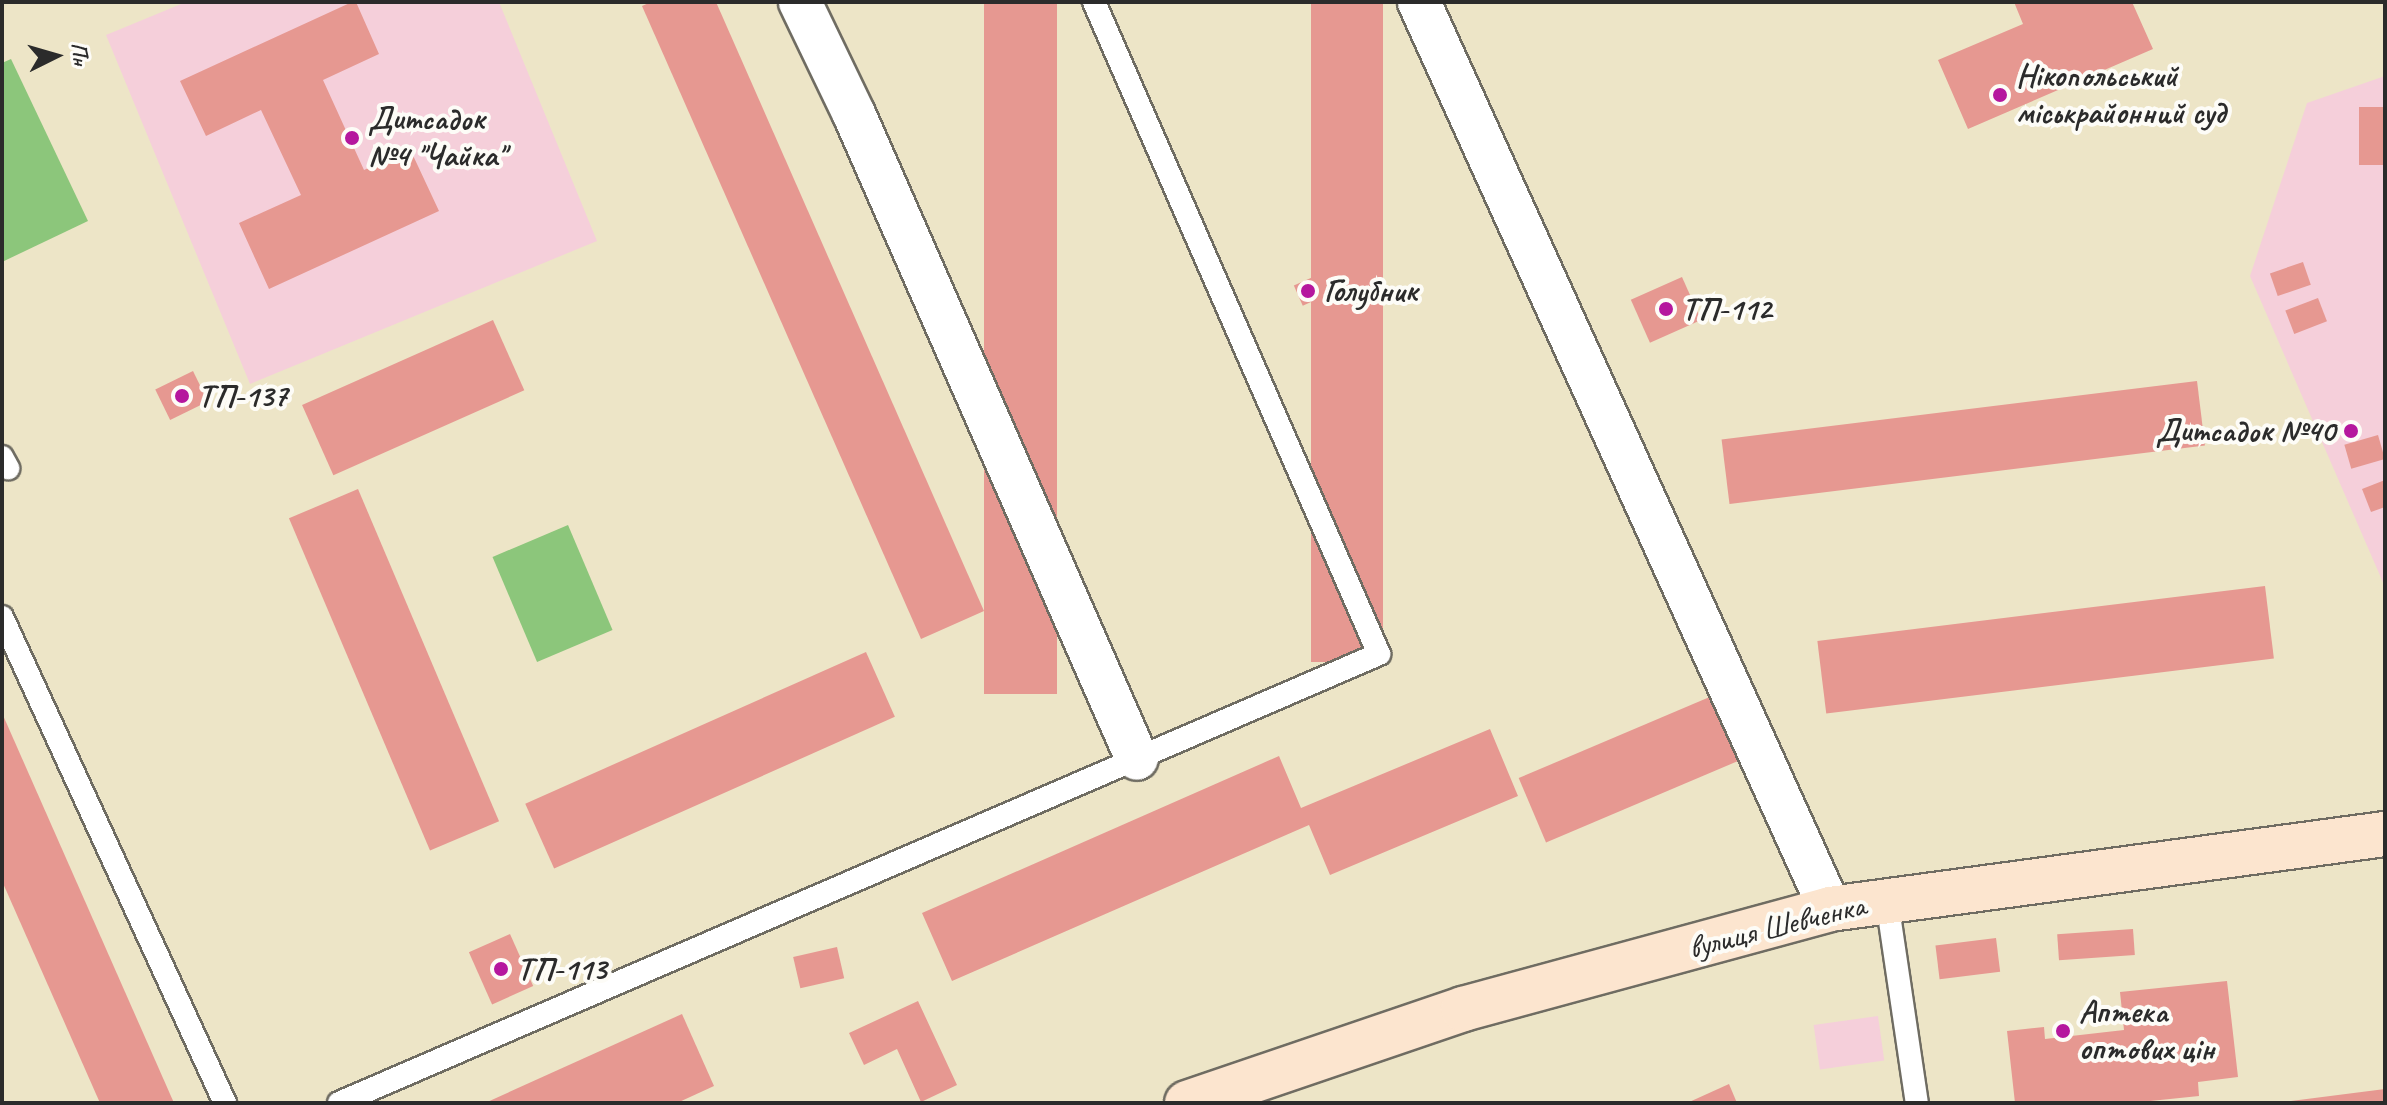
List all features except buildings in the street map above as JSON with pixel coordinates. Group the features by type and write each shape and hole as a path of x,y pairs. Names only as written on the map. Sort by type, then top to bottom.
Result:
{"street":[{"path":"800,2 854,114 1137,759"},
{"path":"1419,2 1793,834 1830,909"},
{"name":"вулиця Шевченка","path":"1187,1103 1463,1009 1830,909 2385,834"}],"lane":[{"path":"339,1103 1379,654 1094,2"},
{"path":"2,617 225,1103"},
{"path":"1887,901 1917,1103"}],"shaded area":[{"name":"Дитсадок №4 \"Чайка\"","path":"186,2 499,2 597,241 250,384 106,35"},
{"name":"Дитсадок №40","path":"2385,76 2385,587 2250,276 2307,103"},
{"path":"1878,1016 1884,1061 1820,1070 1814,1025"}],"green space":[{"path":"11,59 88,221 2,262 2,63"},
{"path":"568,525 613,630 537,662 493,557"}],"place":[{"name":"Нікопольський міськрайонний суд","path":"2000,95"},
{"name":"Дитсадок №4 \"Чайка\"","path":"352,138"},
{"name":"Голубник","path":"1308,291"},
{"name":"ТП-112","path":"1666,309"},
{"name":"ТП-137","path":"182,396"},
{"name":"Дитсадок №40","path":"2351,431"},
{"name":"ТП-113","path":"501,969"},
{"name":"Аптека оптових цін","path":"2063,1031"}]}
